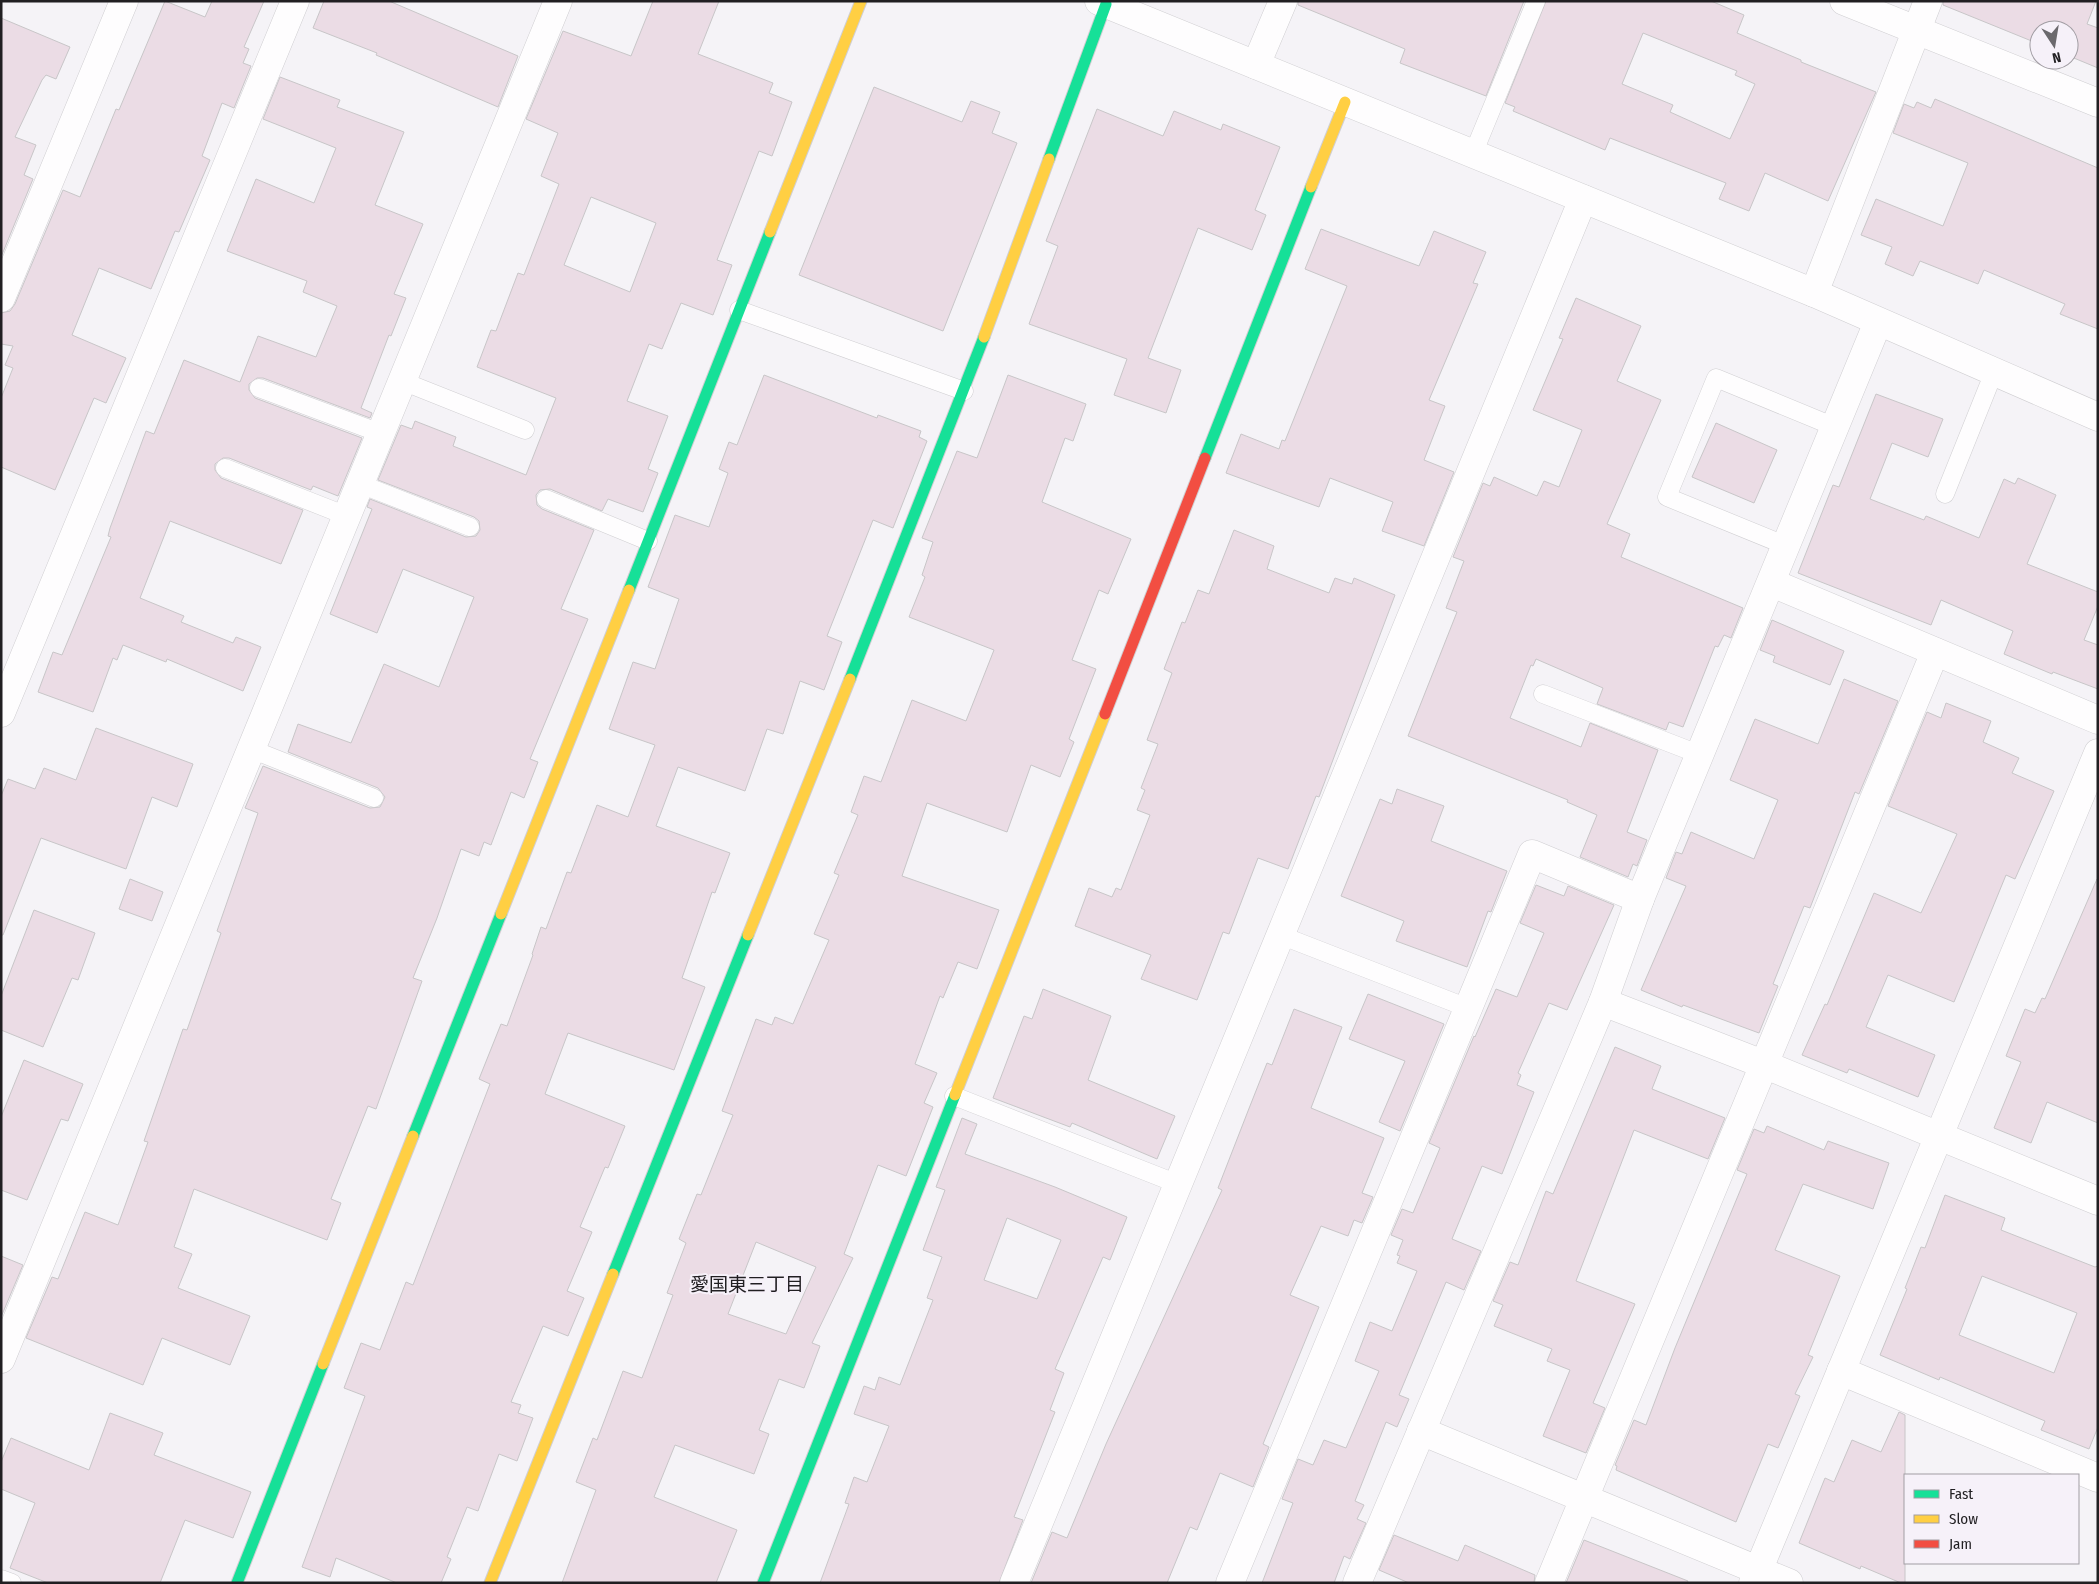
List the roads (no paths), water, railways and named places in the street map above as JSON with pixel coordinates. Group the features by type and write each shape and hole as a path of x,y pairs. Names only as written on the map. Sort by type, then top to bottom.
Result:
{"street":[{"path":"1,298 124,1"},
{"path":"1,713 295,1"},
{"path":"1,1359 558,1"},
{"path":"238,1583 861,1"},
{"path":"1256,65 1284,1"},
{"path":"1844,1 2098,103"},
{"path":"1814,293 1928,1"},
{"path":"490,1583 964,391 1103,3 1814,293 2098,417"},
{"path":"763,1583 1345,102"},
{"path":"1014,1583 1583,199"},
{"path":"1357,1583 1603,1002 1640,899 1772,583 1878,322"},
{"path":"1772,583 2098,720"},
{"path":"1549,1583 1935,652"},
{"path":"1755,1576 2098,753"},
{"path":"1230,1583 1532,854 1640,899"},
{"path":"1603,1002 1763,1064 2098,1201"},
{"path":"1841,1371 2098,1478"},
{"path":"1421,1431 1585,1499 1755,1576 1789,1583"}],"lane":[{"path":"1473,154 1536,1"},
{"path":"739,310 964,391"},
{"path":"1945,494 1994,372"},
{"path":"1787,546 1667,497 1716,378 1835,427"},
{"path":"402,381 525,430"},
{"path":"259,388 380,433"},
{"path":"225,468 346,516"},
{"path":"360,484 470,527"},
{"path":"546,499 648,541"},
{"path":"1543,694 1701,755"},
{"path":"251,749 374,798"},
{"path":"1280,935 1468,1008"},
{"path":"954,1096 1178,1184"},
{"path":"1,1579 12,1583"}],"district":[{"name":"愛国東三丁目","path":"747,1284"}]}
